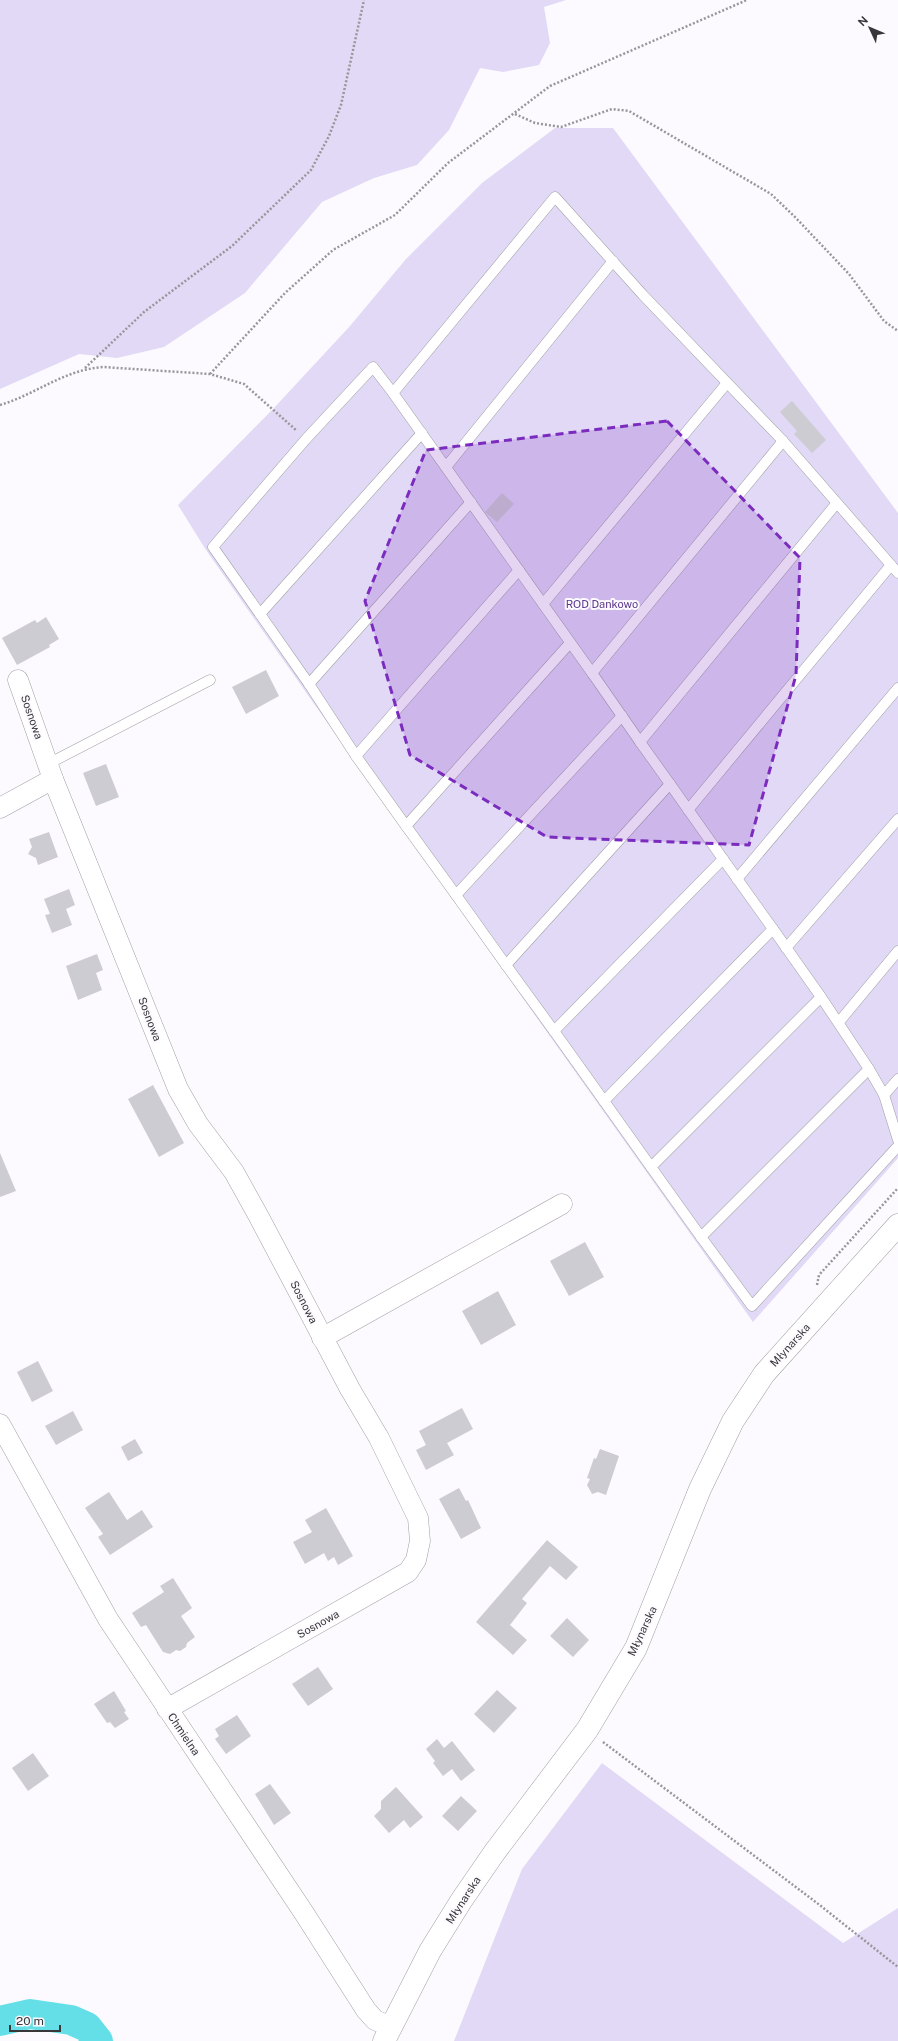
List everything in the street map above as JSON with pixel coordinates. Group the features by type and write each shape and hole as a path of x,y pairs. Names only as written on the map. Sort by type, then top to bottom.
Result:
{"street":[{"name":"Sosnowa","path":"18,680 51,771 178,1089 198,1124 234,1172 322,1338 379,1438 418,1518 420,1541 416,1560 408,1572 386,1586 167,1709"},
{"path":"0,808 51,771"},
{"path":"322,1338 562,1204"},
{"name":"Młynarska","path":"387,2034 430,1951 461,1901 494,1853 587,1730 636,1648 700,1489 733,1421 764,1374 898,1225"},
{"name":"Chmielna","path":"0,1424 92,1592 167,1709 300,1906 366,2010 387,2034"}],"lane":[{"path":"394,393 555,196 613,261 783,441 836,504 894,569 688,810"},
{"path":"446,467 613,261"},
{"path":"898,1140 884,1095 838,1022 394,393 373,367 306,439 213,547 309,684 356,756 752,1306 898,1146"},
{"path":"543,604 727,383"},
{"path":"260,614 422,433"},
{"path":"592,673 783,441"},
{"path":"309,684 471,502"},
{"path":"640,742 836,504"},
{"path":"356,756 519,570"},
{"path":"406,826 570,643"},
{"path":"51,771 210,680"},
{"path":"737,879 898,688"},
{"path":"456,895 622,716"},
{"path":"506,965 670,784"},
{"path":"786,948 898,819"},
{"path":"554,1031 723,859"},
{"path":"604,1101 773,929"},
{"path":"838,1022 898,951"},
{"path":"651,1167 821,997"},
{"path":"701,1237 869,1069"},
{"path":"884,1095 898,1079"}],"path":[{"path":"85,368 144,312 232,246 311,170 329,136 341,105 364,0"},
{"path":"210,374 285,293 333,250 395,215 448,163 515,114 535,96 550,86 747,0"},
{"path":"515,114 535,123 561,127 612,109 629,111 771,194 849,274 861,288 884,321 898,331"},
{"path":"0,405 18,399 69,374 85,368 103,367 210,374 244,384 306,439"},
{"path":"816,1290 818,1275 898,1188"},
{"path":"587,1730 818,1903 898,1967"}],"highlighted area":[{"path":"667,421 800,558 796,675 749,845 547,837 410,755 365,601 426,450"}],"green space":[{"path":"0,0 566,0 544,7 550,43 539,65 503,72 480,68 449,130 417,165 374,178 322,202 245,293 164,347 117,358 79,354 0,389"},
{"name":"ROD Dankowo","path":"555,128 613,128 898,513 898,1158 753,1322 343,745 206,550 178,505 273,409 350,326 406,259 482,183"},
{"path":"602,1763 843,1943 898,1908 898,2041 454,2041 522,1869"}],"building":[{"path":"792,401 826,440 812,453 794,434 797,431 780,412"},
{"path":"502,493 514,504 497,522 485,512"},
{"path":"46,617 59,639 49,645 50,647 17,665 2,638 35,620 37,623"},
{"path":"266,670 279,696 246,714 232,687"},
{"path":"106,764 119,797 96,806 83,773"},
{"path":"49,832 58,857 38,865 36,858 28,854 32,847 29,839"},
{"path":"69,889 75,905 66,909 72,925 52,933 45,915 50,914 44,899"},
{"path":"97,954 103,970 96,973 102,990 78,1000 66,966"},
{"path":"153,1085 184,1143 159,1157 128,1099"},
{"path":"0,1153 16,1191 0,1197"},
{"path":"585,1242 604,1277 569,1296 550,1261"},
{"path":"498,1291 516,1325 481,1345 462,1311"},
{"path":"38,1361 53,1391 32,1402 17,1372"},
{"path":"462,1408 473,1429 447,1443 454,1455 426,1470 416,1450 426,1445 419,1431"},
{"path":"73,1411 83,1430 56,1445 45,1426"},
{"path":"135,1439 143,1453 128,1461 121,1447"},
{"path":"600,1449 619,1456 606,1495 598,1492 592,1494 587,1485 590,1479 587,1478 594,1458 596,1459"},
{"path":"459,1488 466,1501 468,1500 481,1528 461,1539 439,1499"},
{"path":"109,1492 127,1520 142,1510 153,1527 110,1555 98,1537 103,1534 85,1508"},
{"path":"326,1508 353,1556 338,1565 334,1557 328,1561 324,1553 305,1564 293,1542 312,1532 305,1520"},
{"path":"547,1540 578,1567 566,1580 550,1566 522,1599 527,1603 510,1625 527,1640 513,1655 476,1622"},
{"path":"173,1578 192,1608 181,1616 195,1637 187,1643 186,1647 180,1651 176,1650 170,1654 163,1652 146,1625 141,1627 132,1613 164,1592 160,1586"},
{"path":"567,1618 589,1640 573,1657 550,1636"},
{"path":"318,1667 333,1689 308,1706 292,1684"},
{"path":"497,1690 517,1708 494,1733 474,1714"},
{"path":"114,1691 129,1719 115,1728 110,1722 107,1723 94,1704"},
{"path":"237,1715 251,1736 226,1754 215,1739 219,1736 215,1729"},
{"path":"437,1739 444,1748 452,1741 475,1770 461,1781 452,1769 443,1776 433,1763 435,1761 426,1749"},
{"path":"33,1753 49,1776 28,1791 12,1768"},
{"path":"270,1784 291,1813 274,1825 255,1794"},
{"path":"396,1787 423,1817 410,1828 404,1820 389,1833 374,1816 381,1809 381,1801"},
{"path":"461,1796 477,1811 458,1831 442,1816"}],"waterway":[{"path":"0,2021 30,2014 71,2020 87,2027 98,2041"}]}
